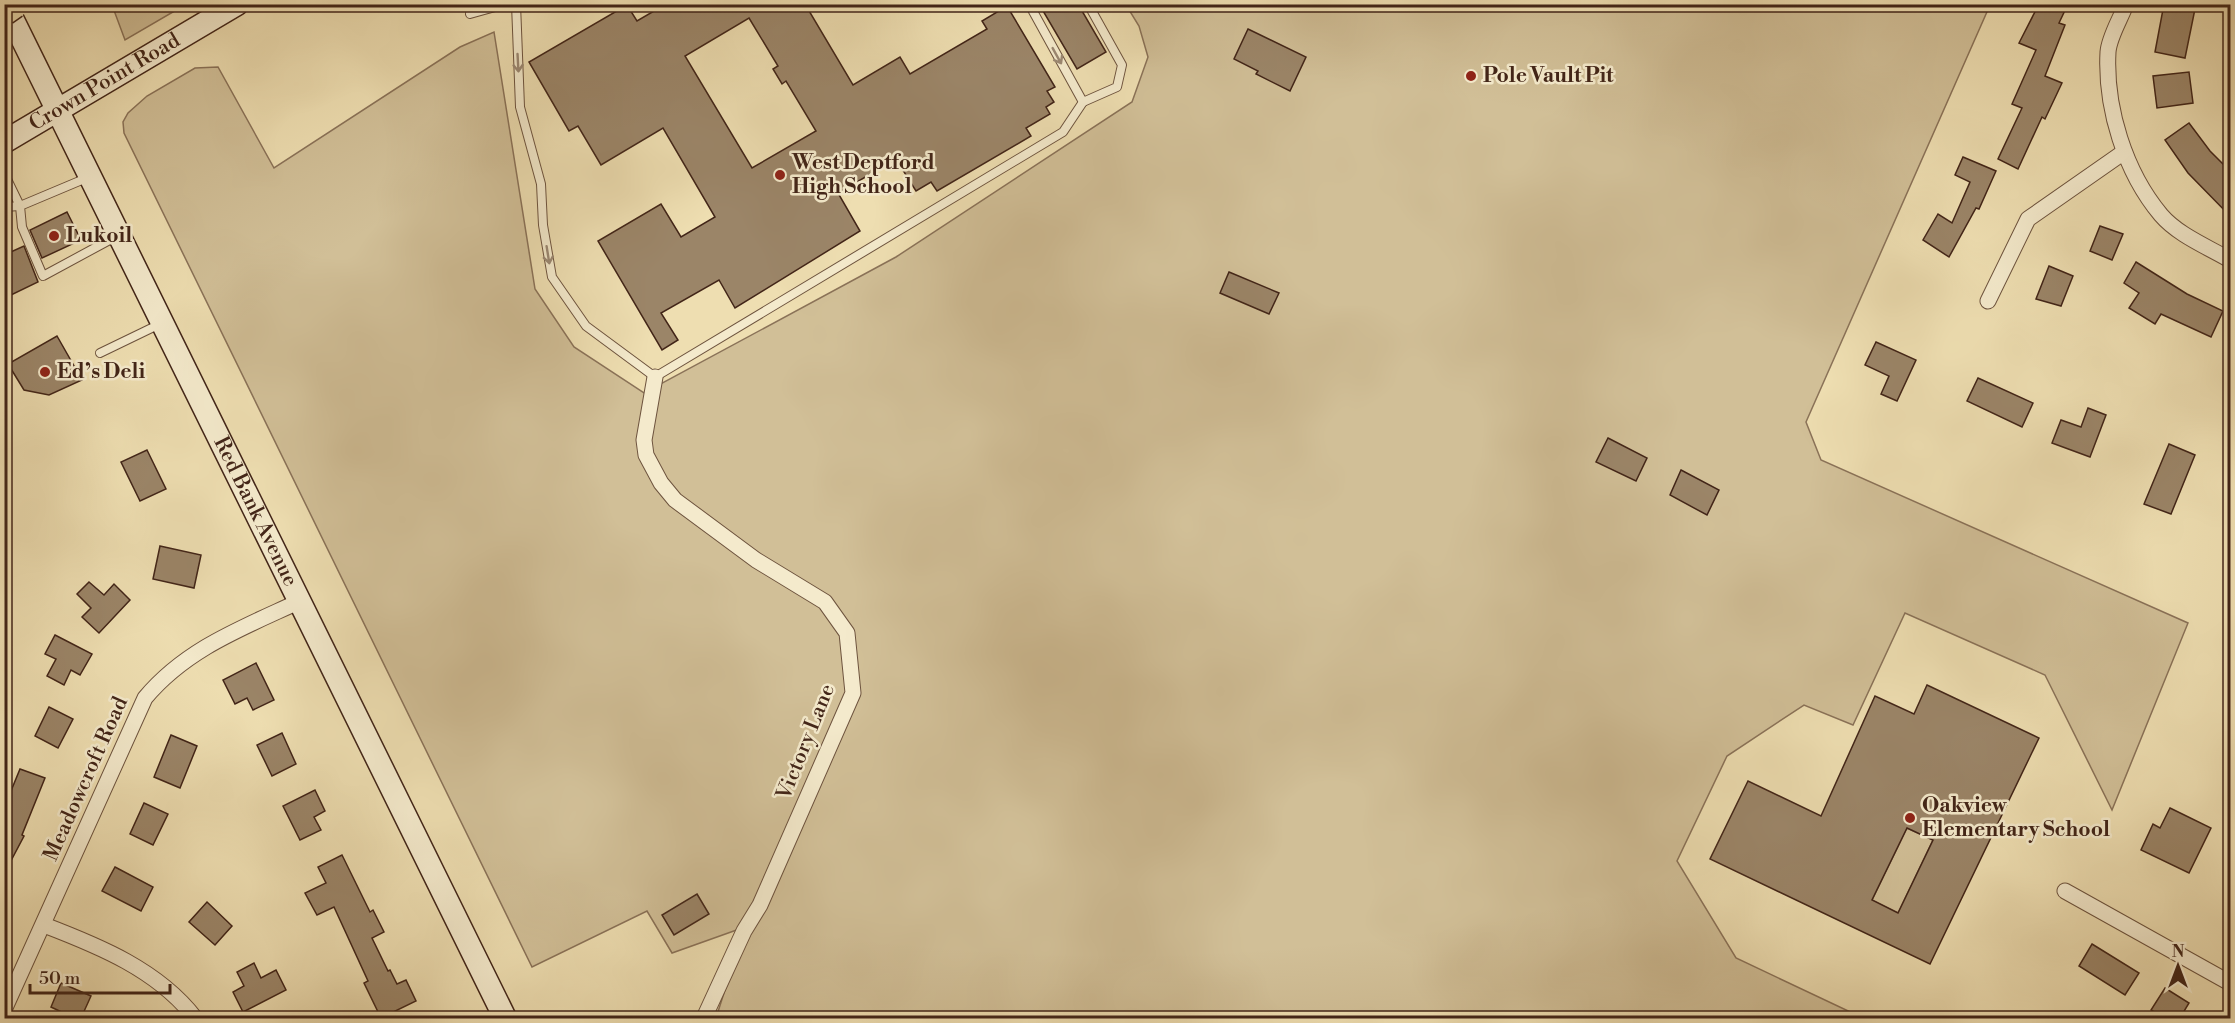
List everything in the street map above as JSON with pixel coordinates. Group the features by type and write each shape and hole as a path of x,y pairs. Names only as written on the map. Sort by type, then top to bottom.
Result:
{"highway":[{"path":"4,11 14,4"}],"street":[{"name":"Red Bank Avenue","path":"5,4 505,1018"},
{"name":"Crown Point Road","path":"4,142 237,4"},
{"path":"2126,4 2108,50 2112,101 2126,160 2162,216 2184,234 2230,260"},
{"path":"1988,301 2028,219 2124,152"},
{"name":"Victory Lane","path":"655,378 644,440 646,455 662,483 675,500 756,560 825,602 847,633 853,693 760,905 744,932 704,1018"},
{"name":"Meadowcroft Road","path":"4,1010 146,698 162,678 204,646 298,602"},
{"path":"2065,891 2230,983"},
{"path":"44,925 92,944 149,975 181,1001 195,1018"}],"lane":[{"path":"470,14 506,4"},
{"path":"516,4 520,107 541,184 543,225 552,277 586,326 655,378 1063,132 1083,102 1117,87 1122,64 1088,4"},
{"path":"1029,4 1083,102"},
{"path":"4,173 20,206 22,227 43,276 118,235"},
{"path":"4,207 20,206 90,177"},
{"path":"100,353 162,323"}],"shaded area":[{"path":"112,5 185,5 125,40"},
{"path":"1126,5 1990,5 1806,422 1821,460 2188,623 2112,810 2045,675 1905,613 1853,725 1804,705 1727,756 1677,861 1736,958 1863,1018 716,1018 745,927 672,953 647,911 532,967 124,133 123,122 128,113 147,96 195,68 218,67 274,168 460,47 494,32 535,289 574,347 644,393 896,257 1132,102 1148,57 1139,26"},
{"path":"1907,828 1933,840 1898,913 1872,900"}],"building":[{"name":"West Deptford High School","path":"666,4 805,4 853,85 900,57 910,74 987,29 982,21 1007,6 1055,87 1047,91 1054,102 1046,107 1050,114 1026,128 1031,136 937,191 931,182 916,191 896,159 838,193 860,231 735,308 719,280 661,313 678,340 662,350 598,241 661,204 681,237 715,217 663,128 601,165 578,126 569,131 529,62 627,5 637,21","holes":["749,18 778,66 773,69 782,84 786,81 816,131 752,168 685,56"]},
{"path":"1039,4 1078,4 1106,52 1077,69"},
{"path":"2039,4 2068,4 2059,23 2065,25 2045,76 2062,83 2045,119 2042,117 2018,169 1998,159 2022,108 2012,104 2036,50 2019,43"},
{"path":"2164,4 2196,4 2185,58 2155,52"},
{"path":"1248,29 1306,57 1290,91 1256,74 1258,71 1234,59"},
{"path":"2189,72 2193,103 2157,108 2153,76"},
{"path":"2189,123 2210,151 2230,171 2230,216 2188,173 2165,140"},
{"path":"1963,157 1996,171 1979,209 1976,208 1949,257 1923,240 1938,214 1952,223 1970,182 1955,175"},
{"name":"Lukoil","path":"67,212 81,240 42,258 30,230"},
{"path":"2100,226 2123,234 2112,260 2090,251"},
{"path":"24,246 38,282 11,295 4,282 4,255"},
{"path":"2136,262 2187,294 2223,311 2211,337 2161,314 2155,324 2129,308 2139,293 2124,283"},
{"path":"2049,266 2073,276 2061,306 2036,299"},
{"path":"1229,272 1279,293 1269,314 1220,293"},
{"name":"Ed’s Deli","path":"57,336 82,380 49,395 24,390 8,364"},
{"path":"1876,342 1916,360 1897,401 1881,394 1889,376 1865,365"},
{"path":"1978,378 2033,403 2022,427 1967,401"},
{"path":"2088,408 2106,415 2090,457 2052,443 2061,420 2081,427"},
{"path":"1608,438 1647,458 1636,481 1596,462"},
{"path":"2169,444 2195,455 2171,514 2144,504"},
{"path":"147,450 166,489 140,501 121,462"},
{"path":"1681,470 1719,490 1707,515 1670,495"},
{"path":"160,546 201,555 194,588 153,579"},
{"path":"89,582 104,595 114,584 130,600 99,633 82,617 91,608 77,594"},
{"path":"55,635 92,654 80,675 71,670 64,685 47,676 56,659 45,654"},
{"path":"256,663 274,700 253,710 247,698 235,704 223,680"},
{"name":"Oakview Elementary School","path":"1927,685 2039,738 1930,964 1710,859 1748,781 1821,816 1875,696 1914,714","holes":["1907,828 1933,840 1898,913 1872,900"]},
{"path":"49,707 73,719 58,748 35,736"},
{"path":"282,733 296,764 272,776 257,745"},
{"path":"171,735 197,746 180,788 154,777"},
{"path":"20,769 45,778 22,835 24,836 4,874 4,808"},
{"path":"315,790 325,811 314,817 321,830 300,840 283,806"},
{"path":"144,803 168,814 153,845 130,834"},
{"path":"2170,808 2211,828 2189,873 2141,850 2153,824 2160,828"},
{"path":"342,855 370,912 373,910 384,932 372,938 388,971 390,970 397,984 406,980 416,1001 381,1018 364,983 368,981 334,907 317,915 305,893 326,883 318,867"},
{"path":"115,867 153,887 141,911 102,891"},
{"path":"697,894 709,914 674,935 662,915"},
{"path":"207,902 232,926 215,945 189,922"},
{"path":"2092,944 2139,973 2125,995 2079,966"},
{"path":"254,963 261,978 276,970 286,990 243,1012 233,992 244,986 237,972"},
{"path":"61,983 91,996 81,1018 63,1018 66,1014 51,1007"},
{"path":"2165,988 2189,1003 2180,1018 2164,1018 2151,1010"}],"place":[{"name":"Pole Vault Pit","path":"1471,76"},
{"name":"West Deptford High School","path":"780,175"},
{"name":"Lukoil","path":"54,236"},
{"name":"Ed’s Deli","path":"45,372"},
{"name":"Oakview Elementary School","path":"1910,818"}]}
